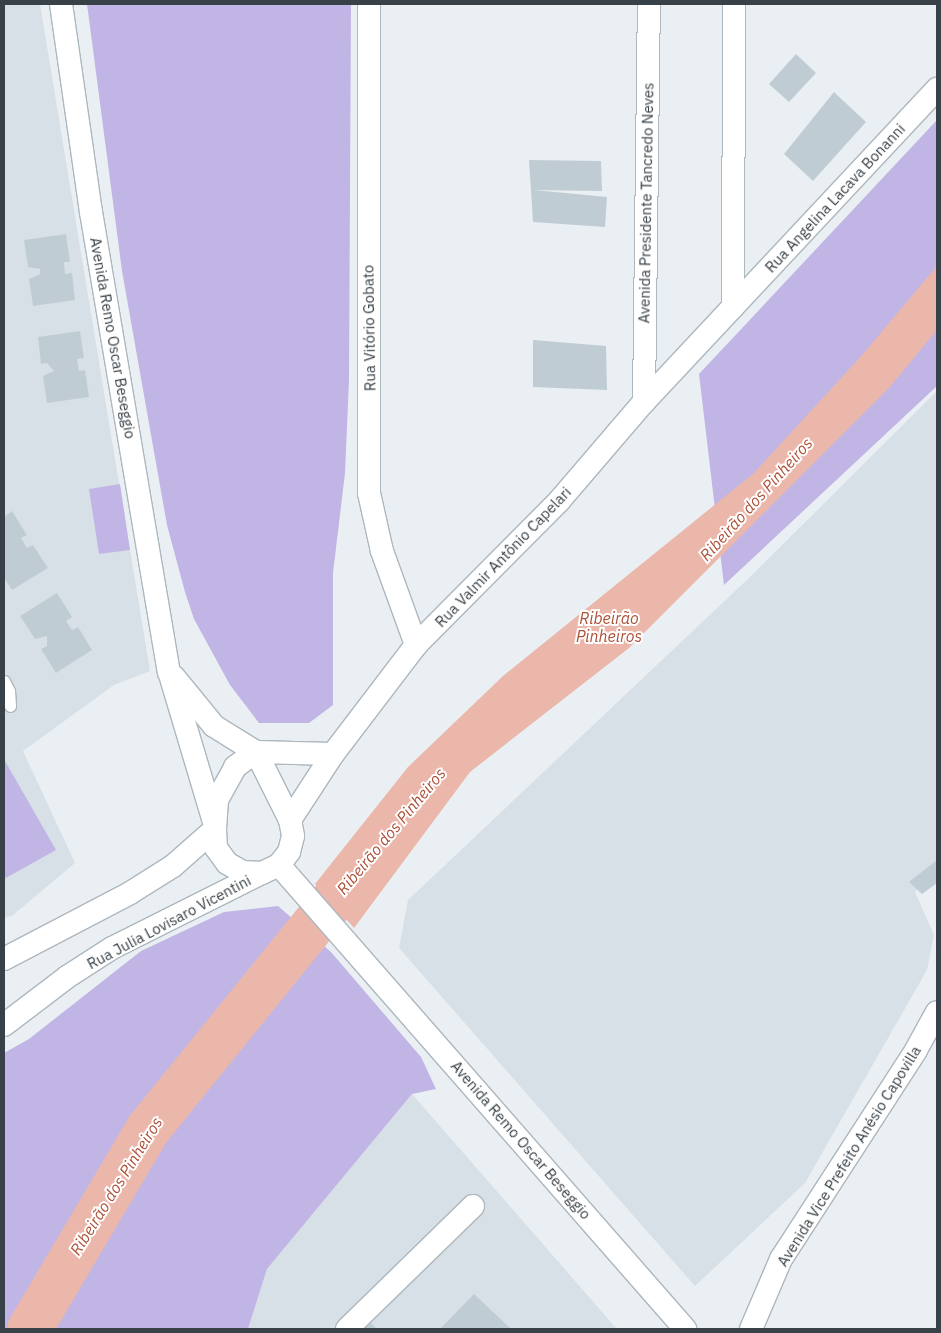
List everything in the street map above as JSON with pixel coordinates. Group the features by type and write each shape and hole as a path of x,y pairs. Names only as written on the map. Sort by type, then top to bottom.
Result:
{"street":[{"name":"Avenida Remo Oscar Beseggio","path":"61,4 91,212 169,671 215,827"},
{"name":"Rua Vitório Gobato","path":"368,4 369,493 382,551 416,645"},
{"name":"Avenida Presidente Tancredo Neves","path":"644,402 649,4"},
{"path":"733,307 734,4"},
{"name":"Rua Angelina Lacava Bonanni","path":"733,307 937,89"},
{"name":"Rua Valmir Antônio Capelari","path":"290,820 333,754 416,645 559,501 644,402 733,307"},
{"name":"Avenida Remo Oscar Beseggio","path":"169,671 214,726 256,752"},
{"path":"256,752 290,820 293,836 289,852 271,869 243,872 227,864 216,848 217,800 235,767 256,752 333,754"},
{"path":"4,959 130,893 173,866 215,827"},
{"name":"Avenida Remo Oscar Beseggio","path":"271,869 303,892 685,1329"},
{"name":"Rua Julia Lovisaro Vicentini","path":"4,1025 67,977 112,948 271,869"},
{"name":"Avenida Vice Prefeito Anésio Capovilla","path":"751,1329 781,1259 916,1050 937,1012"},
{"path":"347,1329 473,1206"}],"lane":[{"path":"4,681 9,691 10,706"}],"shaded area":[{"path":"4,4 40,4 150,671 114,685 23,751 75,863 13,915 4,918"},
{"path":"87,4 351,4 349,380 345,473 333,573 333,705 309,723 259,723 230,685 194,619 185,592 167,525 122,271"},
{"path":"937,120 937,386 724,585 699,374"},
{"path":"937,391 937,874 915,892 934,935 927,970 805,1183 695,1286 399,948 408,900 751,576"},
{"path":"120,484 130,550 99,554 89,489"},
{"path":"4,762 56,850 4,879"},
{"path":"278,906 331,952 421,1057 436,1089 412,1094 267,1269 248,1329 4,1329 4,1053 29,1039 141,951 224,912"},
{"path":"412,1094 617,1329 248,1329 267,1269"}],"water":[{"name":"Ribeirão Pinheiros","path":"937,266 937,330 888,389 629,648 470,772 354,928 315,884 408,767 503,676 754,473 863,354"}],"building":[{"path":"796,54 816,73 789,102 769,84"},
{"path":"834,92 866,122 813,181 784,154"},
{"path":"529,160 601,161 602,191 534,190 607,197 605,227 533,222"},
{"path":"66,234 70,262 64,262 65,274 72,273 75,300 33,306 29,279 40,274 40,269 28,267 24,240"},
{"path":"80,331 84,358 77,359 79,371 85,370 89,397 47,403 43,376 54,371 47,363 41,364 38,337"},
{"path":"533,340 606,346 607,390 533,387"},
{"path":"12,511 27,535 21,538 27,548 33,545 48,568 12,590 4,578 4,517"},
{"path":"57,593 72,617 66,621 72,630 78,627 92,650 56,673 41,649 47,646 47,636 35,639 20,616"},
{"path":"937,860 937,883 922,894 909,882"},
{"path":"474,1294 511,1329 440,1329"},
{"path":"371,1323 377,1329 364,1329"}],"waterway":[{"name":"Ribeirão dos Pinheiros","path":"29,1329 148,1128 370,854"}]}
